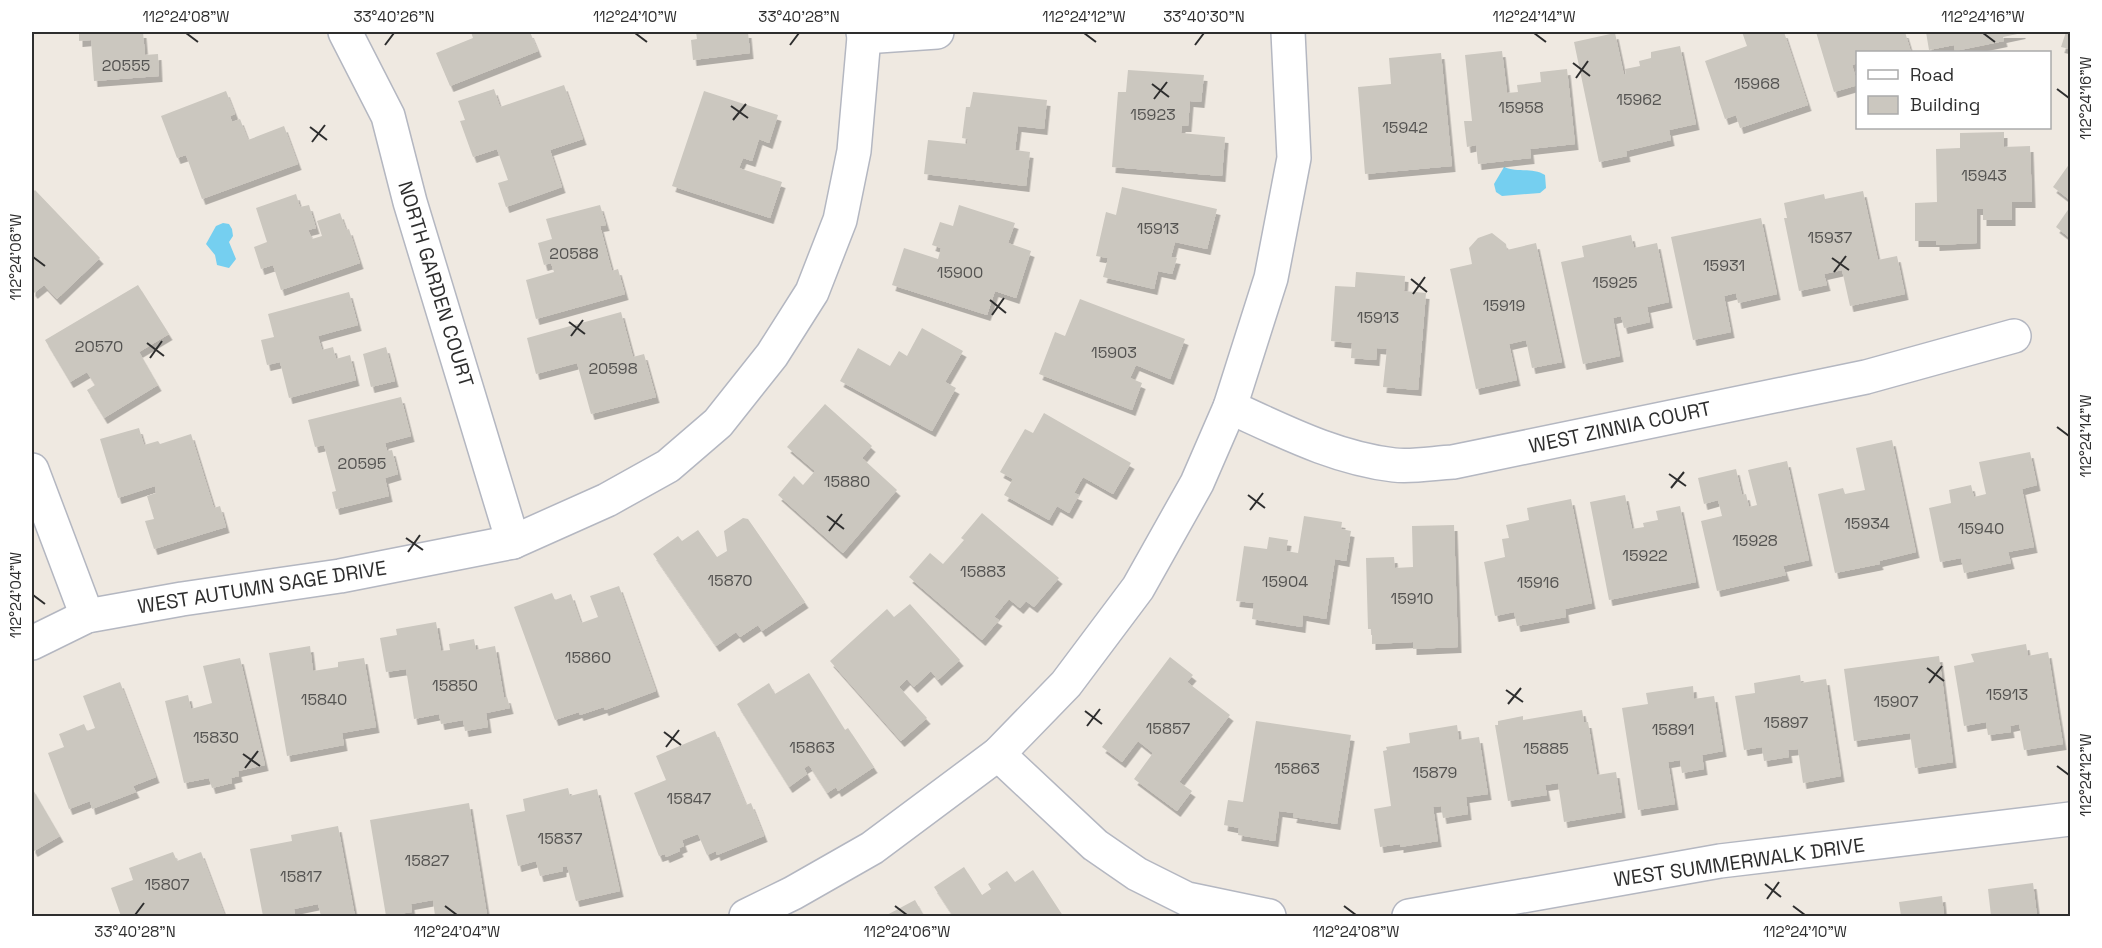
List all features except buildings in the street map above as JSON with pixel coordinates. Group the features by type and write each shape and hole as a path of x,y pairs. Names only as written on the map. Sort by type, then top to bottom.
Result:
{"street":[{"name":"NORTH GARDEN COURT","path":"345,32 388,116 410,202 513,542"},
{"path":"864,34 937,32"},
{"path":"746,916 793,894 872,848 998,754 1066,684 1138,588 1197,483 1230,407 1270,278 1294,158 1288,32"},
{"name":"WEST AUTUMN SAGE DRIVE","path":"32,643 87,616 182,599 339,576 513,542 608,500 668,466 718,423 772,355 812,292 840,220 854,151 864,34"},
{"name":"WEST ZINNIA COURT","path":"1230,407 1308,442 1350,457 1396,465 1453,462 1866,377 2014,336"},
{"path":"32,470 87,616"},
{"path":"998,754 1095,844 1137,874 1187,899 1269,916"},
{"name":"WEST SUMMERWALK DRIVE","path":"1409,916 1720,861 2070,819"}],"water":[{"path":"1504,167 1545,175 1546,188 1540,193 1502,196 1496,192 1494,184"},
{"path":"223,223 229,224 233,236 229,242 236,259 229,268 217,265 215,255 206,244 216,226"}]}
